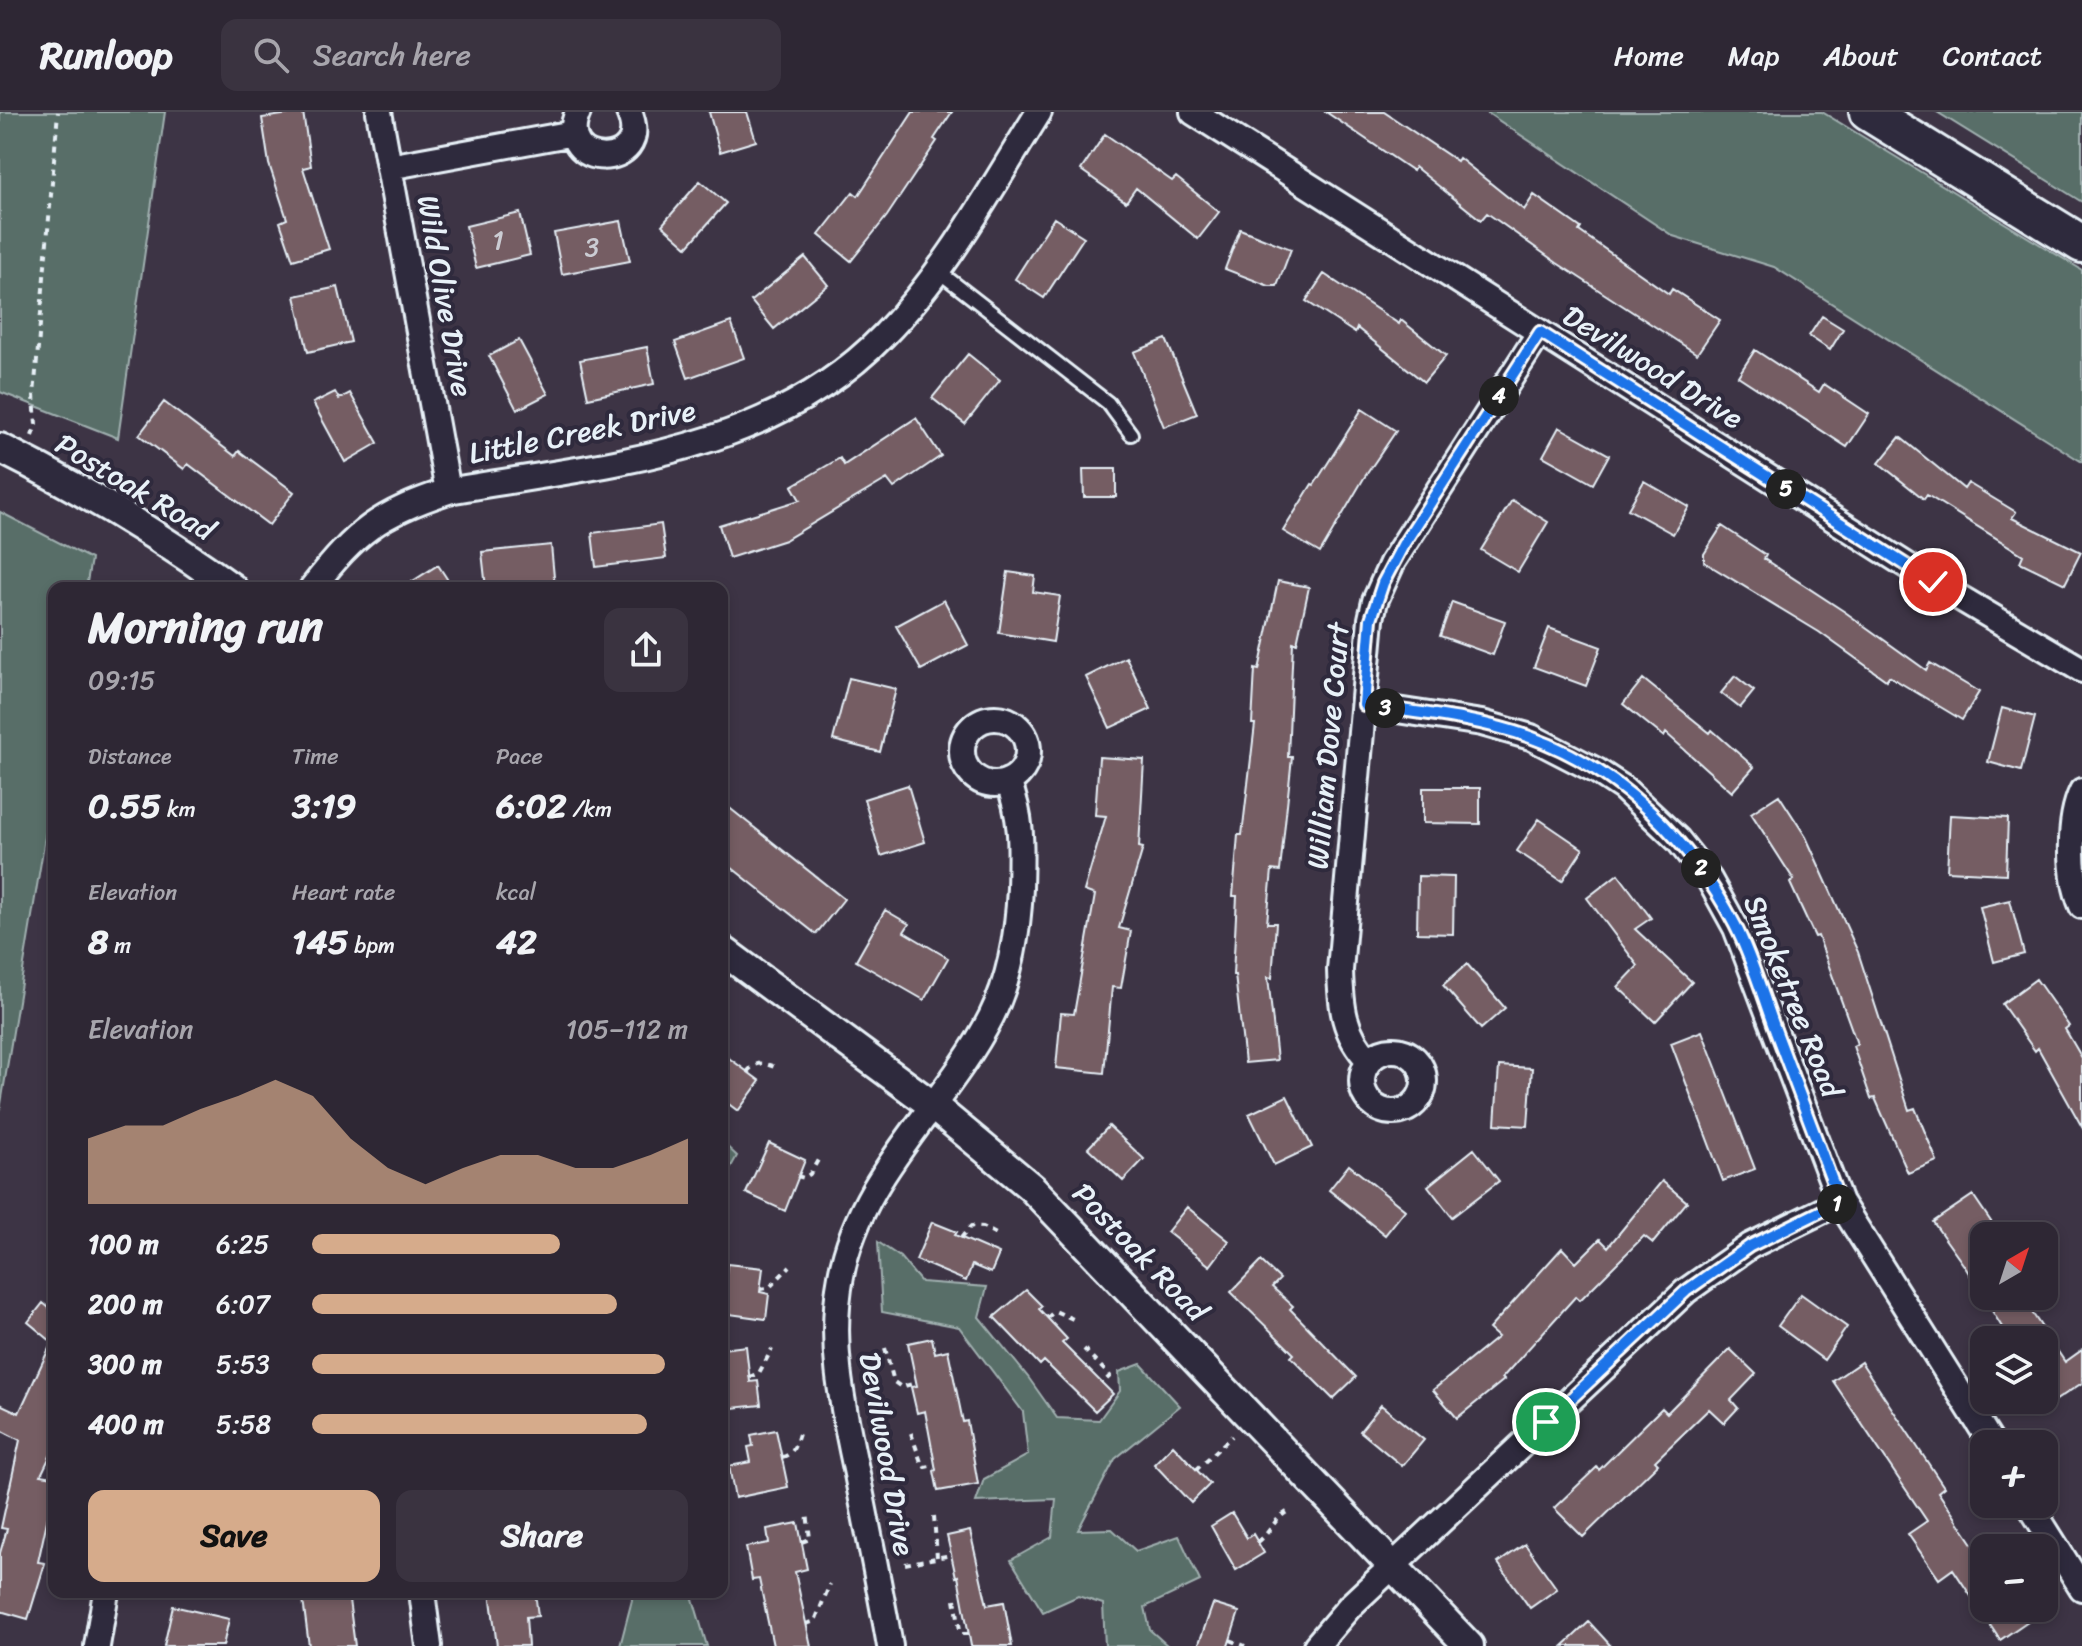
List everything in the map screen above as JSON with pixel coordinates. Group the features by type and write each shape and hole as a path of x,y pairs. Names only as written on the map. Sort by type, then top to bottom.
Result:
{"main road":[{"path":"1868,112 2082,244"}],"street":[{"name":"Wild Olive Drive","path":"379,112 448,491"},
{"path":"389,167 576,122 584,151 603,158 613,156 623,151 633,134 629,112"},
{"name":"Little Creek Drive","path":"317,582 344,548 385,515 448,491 663,453 717,439 768,417 827,384 884,335 938,271 1039,112"},
{"name":"Devilwood Drive","path":"1193,112 1919,574 2082,670"},
{"name":"William Dove Court","path":"1369,1060 1348,1031 1341,1006 1340,970 1375,601 1387,573 1540,332"},
{"name":"Postoak Road","path":"11,453 52,474 192,559 224,582"},
{"name":"Smoketree Road","path":"1364,705 1482,723 1531,737 1564,752 1623,788 1678,840 1709,879 1736,928 1840,1202 1983,1430"},
{"name":"Devilwood Drive","path":"890,1646 840,1389 834,1344 836,1305 841,1274 860,1214 881,1176 977,1042 992,1014 1013,954 1019,906 1022,832 1018,806 1008,781"},
{"path":"2082,791 2077,802 2071,851 2082,906"},
{"name":"Postoak Road","path":"728,954 932,1105 1032,1188 1469,1646"},
{"path":"1316,1646 1336,1620 1686,1291 1750,1246 1840,1202"},
{"path":"2038,1518 2082,1588"},
{"path":"97,1646 105,1598"},
{"path":"423,1598 429,1646"}],"lane":[{"path":"938,271 1108,403 1131,434"}],"path":[{"path":"11,453 36,425 34,395 58,112"},
{"path":"747,1072 756,1064 764,1063 777,1068"},
{"path":"797,1176 804,1178 810,1174 818,1160"},
{"path":"961,1238 971,1226 983,1227 996,1234"},
{"path":"760,1289 769,1288 790,1266"},
{"path":"1047,1318 1055,1311 1075,1320"},
{"path":"885,1348 894,1382 901,1387 916,1383"},
{"path":"749,1377 759,1373 772,1349"},
{"path":"1084,1349 1110,1376 1103,1383"},
{"path":"1196,1470 1250,1417"},
{"path":"782,1457 790,1454 800,1431"},
{"path":"911,1433 922,1465 935,1465"},
{"path":"1258,1542 1279,1516 1289,1511"},
{"path":"802,1542 811,1535 807,1512"},
{"path":"934,1516 937,1558"},
{"path":"905,1564 951,1555"},
{"path":"806,1624 815,1621 830,1584"},
{"path":"955,1599 960,1630 962,1634 969,1634"},
{"path":"1230,1640 1245,1646"}],"green space":[{"path":"0,112 165,112 118,438 0,392"},
{"path":"1486,112 1822,112 2082,270 2082,462 1774,267 1673,236"},
{"path":"1937,112 2082,112 2082,202"},
{"path":"0,512 91,559 87,582 48,582 48,819 0,1110"},
{"path":"728,1148 737,1156 728,1172"},
{"path":"878,1242 900,1257 921,1282 987,1287 979,1317 1057,1418 1099,1420 1120,1391 1119,1372 1141,1364 1180,1406 1115,1459 1078,1530 1112,1529 1136,1551 1179,1536 1200,1581 1145,1607 1150,1630 1168,1646 1105,1646 1103,1604 1078,1596 1043,1612 1011,1560 1052,1537 1056,1499 976,1502 984,1479 1028,1455 1023,1412 959,1327 882,1312"},
{"path":"693,1598 707,1646 620,1646 632,1600"}],"building":[{"path":"303,112 311,166 303,168 329,249 293,260 280,222 287,219 269,164 262,118"},
{"path":"709,112 747,112 756,141 720,152"},
{"path":"913,112 952,112 934,139 937,141 887,216 851,261 819,235 853,192 858,196"},
{"path":"1326,112 1384,112 1457,161 1459,158 1524,210 1534,195 1581,228 1579,231 1669,294 1672,289 1720,320 1697,354 1557,263 1487,213 1481,220 1415,167 1413,171"},
{"path":"1105,134 1172,181 1176,177 1219,212 1198,239 1136,188 1126,202 1081,170"},
{"path":"700,181 726,203 687,247 662,225"},
{"path":"520,213 530,255 476,268 466,226"},
{"path":"1054,218 1084,237 1044,298 1015,279"},
{"path":"621,221 630,261 562,274 554,233"},
{"path":"1240,229 1291,249 1277,286 1269,286 1225,269"},
{"path":"805,257 828,285 774,329 751,301"},
{"path":"1324,274 1399,324 1401,320 1446,356 1424,382 1357,328 1355,333 1306,301"},
{"path":"338,287 351,342 308,352 295,296"},
{"path":"1822,316 1843,329 1830,350 1809,336"},
{"path":"731,322 744,358 688,378 675,342"},
{"path":"1166,339 1197,414 1164,427 1134,352"},
{"path":"519,340 548,394 517,410 489,356"},
{"path":"647,347 654,384 588,398 580,360"},
{"path":"1755,350 1819,392 1824,384 1869,414 1847,447 1738,376"},
{"path":"968,354 1000,380 965,424 932,398"},
{"path":"335,392 339,399 350,393 378,443 345,462 313,403"},
{"path":"164,402 235,456 239,451 294,492 269,525 188,464 184,469 139,435"},
{"path":"1362,409 1396,431 1320,553 1283,531"},
{"path":"916,418 941,456 894,488 887,479 785,540 729,558 719,525 800,500 792,486 840,458 844,465"},
{"path":"1559,427 1609,455 1593,484 1543,456"},
{"path":"1900,437 1964,489 1968,483 2016,512 2012,518 2081,552 2065,584 2020,562 2023,555 1927,495 1924,499 1879,463"},
{"path":"1083,469 1116,469 1116,497 1084,497"},
{"path":"1644,481 1689,507 1673,534 1628,509"},
{"path":"1512,500 1548,522 1518,572 1481,550"},
{"path":"661,524 666,558 596,567 592,533"},
{"path":"1722,526 1766,555 1764,559 1926,670 1930,663 1979,692 1962,720 1889,676 1886,680 1819,632 1704,562 1704,554"},
{"path":"551,545 554,582 485,582 482,552"},
{"path":"438,565 449,582 411,582"},
{"path":"1008,572 1035,576 1033,592 1060,596 1053,642 999,633"},
{"path":"1278,581 1309,587 1297,643 1293,642 1288,757 1292,757 1280,871 1272,870 1267,923 1276,923 1272,978 1268,977 1277,1060 1245,1063 1233,975 1237,896 1233,896 1238,835 1242,835 1255,724 1252,724 1255,669 1259,670"},
{"path":"944,600 968,645 921,670 896,626"},
{"path":"1452,602 1505,621 1493,655 1440,636"},
{"path":"1549,628 1601,647 1586,686 1534,667"},
{"path":"1126,657 1151,709 1110,728 1086,677"},
{"path":"1735,676 1754,691 1740,708 1721,693"},
{"path":"849,678 896,689 880,752 833,740"},
{"path":"1643,679 1710,733 1712,730 1754,767 1732,792 1666,733 1664,737 1623,704"},
{"path":"2002,708 2035,717 2021,771 1988,762"},
{"path":"1099,757 1144,760 1139,847 1143,848 1119,928 1131,931 1121,988 1112,987 1104,1073 1056,1068 1061,1013 1074,1014 1095,895 1084,891 1106,816 1095,815"},
{"path":"908,785 925,842 881,856 864,799"},
{"path":"1423,788 1480,788 1480,824 1423,823"},
{"path":"1779,795 1806,837 1858,952 1909,1110 1915,1108 1937,1161 1908,1173 1875,1098 1871,1099 1853,1046 1857,1044 1818,936 1815,937 1790,883 1794,880 1751,813"},
{"path":"728,807 844,899 816,934 728,865"},
{"path":"1950,815 2008,818 2006,874 1947,871"},
{"path":"1539,819 1583,849 1562,881 1517,851"},
{"path":"1618,874 1651,918 1635,929 1692,982 1655,1022 1618,987 1638,966 1587,898"},
{"path":"1418,876 1454,877 1453,934 1417,933"},
{"path":"2010,900 2024,954 1994,962 1980,907"},
{"path":"885,910 909,924 904,932 948,958 924,1000 856,961"},
{"path":"1467,964 1505,1008 1481,1029 1443,985"},
{"path":"2036,979 2069,1026 2065,1029 2082,1058 2082,1127 2038,1048 2035,1051 2002,1004"},
{"path":"1702,1031 1755,1169 1723,1181 1671,1043"},
{"path":"728,1057 760,1081 738,1111 728,1104"},
{"path":"1499,1066 1532,1068 1528,1126 1495,1124"},
{"path":"1287,1096 1312,1147 1274,1165 1249,1114"},
{"path":"1109,1126 1144,1159 1123,1181 1088,1148"},
{"path":"769,1143 805,1160 785,1211 746,1193"},
{"path":"1474,1149 1499,1181 1452,1217 1428,1186"},
{"path":"1349,1165 1405,1210 1385,1235 1329,1190"},
{"path":"1662,1181 1687,1202 1653,1243 1644,1236 1580,1300 1576,1296 1502,1378 1504,1380 1457,1418 1433,1390 1498,1337 1489,1329 1562,1248 1576,1263 1600,1239 1608,1247"},
{"path":"1973,1195 1991,1222 1970,1222 1970,1275 1965,1267 1933,1222"},
{"path":"1187,1207 1229,1241 1210,1266 1167,1232"},
{"path":"932,1222 999,1254 991,1273 972,1265 966,1281 916,1260"},
{"path":"1261,1261 1280,1279 1272,1287 1293,1306 1290,1309 1356,1377 1333,1399 1291,1357 1294,1354 1231,1292"},
{"path":"728,1264 763,1268 760,1292 769,1294 766,1319 728,1314"},
{"path":"1026,1290 1067,1339 1062,1343 1113,1394 1095,1411 1044,1361 1040,1365 994,1317"},
{"path":"1801,1294 1847,1327 1824,1360 1778,1326"},
{"path":"43,1303 48,1307 48,1339 28,1322"},
{"path":"1992,1310 2030,1310 2041,1326 2001,1326"},
{"path":"932,1338 935,1353 948,1350 963,1422 967,1421 978,1484 938,1491 925,1411 917,1413 911,1387 917,1386 908,1343"},
{"path":"746,1346 750,1382 758,1381 761,1405 728,1408 728,1348"},
{"path":"1730,1349 1756,1374 1731,1400 1738,1408 1724,1423 1709,1409 1583,1537 1554,1508 1597,1467 1599,1470 1662,1408 1667,1413"},
{"path":"2082,1350 2082,1383 2058,1399 2058,1352 2065,1362"},
{"path":"48,1351 48,1460 41,1475 48,1476 48,1516 38,1562 45,1563 28,1619 0,1611 0,1553 7,1529 1,1528 20,1440 0,1430 0,1404 19,1413"},
{"path":"1861,1362 1944,1487 1938,1492 1970,1539 1970,1595 1953,1569 1939,1579 1908,1534 1927,1521 1833,1381"},
{"path":"1381,1405 1424,1440 1402,1466 1360,1431"},
{"path":"776,1430 788,1487 735,1498 729,1466 751,1462 748,1447 753,1446 751,1435"},
{"path":"1173,1445 1210,1484 1191,1503 1154,1464"},
{"path":"1232,1513 1247,1538 1253,1534 1264,1553 1236,1570 1211,1526"},
{"path":"798,1523 807,1569 795,1572 811,1646 773,1646 759,1579 752,1580 746,1547 769,1543 767,1529"},
{"path":"970,1531 987,1605 1004,1602 1012,1646 971,1646 947,1536"},
{"path":"1525,1544 1557,1589 1530,1608 1498,1563"},
{"path":"303,1598 349,1598 355,1646 309,1646"},
{"path":"491,1598 536,1598 538,1616 526,1617 528,1646 497,1646"},
{"path":"1213,1604 1239,1612 1228,1646 1198,1646"},
{"path":"173,1606 229,1619 223,1646 164,1646"},
{"path":"1589,1622 1611,1646 1563,1646"},
{"path":"1988,1622 2027,1622 2000,1640"}],"route":[{"path":"1546,1422 1686,1291 1750,1246 1840,1202 1736,928 1709,879 1678,840 1623,788 1564,752 1531,737 1482,723 1364,705 1371,619 1375,601 1392,563 1540,332 1933,582"}]}
